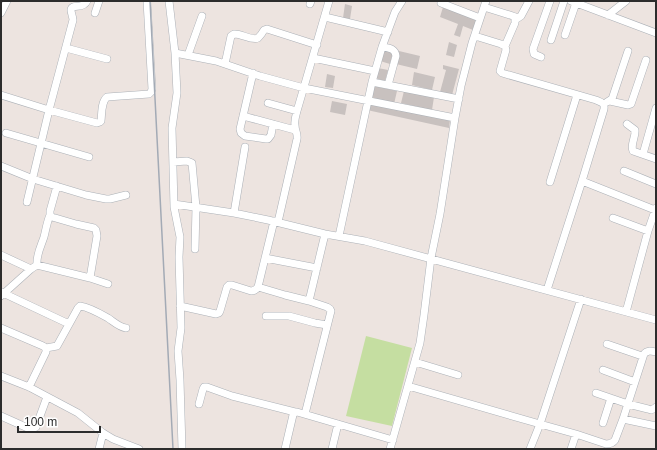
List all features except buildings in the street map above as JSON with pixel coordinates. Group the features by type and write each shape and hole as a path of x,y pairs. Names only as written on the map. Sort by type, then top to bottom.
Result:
{"street":[{"path":"1,13 7,1"},
{"path":"27,202 49,110 73,20 71,8 83,6 87,1"},
{"path":"95,13 99,1"},
{"path":"1,95 97,123 101,121 103,102 105,98 147,95 152,89 147,1"},
{"path":"169,1 175,53 177,93 172,123 174,204 180,233 179,257 181,328 178,351 182,449"},
{"path":"180,306 219,314 227,287 232,285 254,291 258,287 297,139 294,124 329,1"},
{"path":"339,236 372,82 382,47 395,12 402,1"},
{"path":"529,1 522,16 516,20 505,46 506,50 500,71 502,73 596,100 628,105 630,104 646,60"},
{"path":"541,57 534,54 533,49 550,1"},
{"path":"551,40 564,1"},
{"path":"608,15 626,1"},
{"path":"565,35 574,2 656,33"},
{"path":"441,3 480,18"},
{"path":"390,449 420,343 430,258 440,214 455,118 461,86 480,18 485,4 515,17 516,20"},
{"path":"188,56 202,16"},
{"path":"325,17 388,32"},
{"path":"225,64 231,36 237,33 256,39 264,30 267,29 317,45"},
{"path":"475,36 505,46"},
{"path":"382,47 394,50 396,52 388,85"},
{"path":"66,48 107,58"},
{"path":"547,290 604,106 606,102 612,99 628,51"},
{"path":"175,53 225,64 253,74 304,88 455,118"},
{"path":"313,58 375,71"},
{"path":"253,74 240,129 241,132 246,136 268,139 271,135 273,124"},
{"path":"372,82 459,99"},
{"path":"550,182 577,95"},
{"path":"268,103 298,111"},
{"path":"643,154 656,108"},
{"path":"243,116 295,130"},
{"path":"627,124 635,130 636,133 632,149 633,151 656,159"},
{"path":"6,133 89,157"},
{"path":"234,213 245,147"},
{"path":"173,162 187,162 192,164 196,207 195,249"},
{"path":"1,166 33,179 106,199 126,196"},
{"path":"624,171 656,184"},
{"path":"582,181 656,209 648,231 626,312"},
{"path":"57,186 34,267 2,294 69,324"},
{"path":"174,204 234,213 325,234 365,241 656,320"},
{"path":"50,215 55,218 94,228 96,230 97,236 90,278"},
{"path":"613,218 648,231"},
{"path":"309,301 325,234"},
{"path":"1,255 34,267 90,278 108,284"},
{"path":"265,258 317,268"},
{"path":"258,287 309,301 330,308 331,310 305,414"},
{"path":"530,449 540,424 580,299"},
{"path":"1,328 20,335 46,348 57,346 78,308 83,306 108,318 121,327 126,328"},
{"path":"266,316 289,316 327,325"},
{"path":"607,344 642,356"},
{"path":"29,387 46,352 46,348"},
{"path":"408,386 610,444 615,440 623,419 642,356 645,352 656,352"},
{"path":"415,362 458,375"},
{"path":"604,370 635,382"},
{"path":"1,376 47,396 78,413 113,439 139,449"},
{"path":"199,404 203,389 204,387 207,387 232,396 305,414 393,440"},
{"path":"596,393 651,410 656,407"},
{"path":"1,416 30,429 34,428 36,427 47,396"},
{"path":"603,423 611,398"},
{"path":"285,449 295,412"},
{"path":"623,419 656,426"},
{"path":"332,449 338,424"},
{"path":"99,449 103,433"},
{"path":"571,449 576,434"}],"green space":[{"path":"366,336 412,348 392,426 346,416"}],"railway":[{"path":"150,1 173,449"}]}
